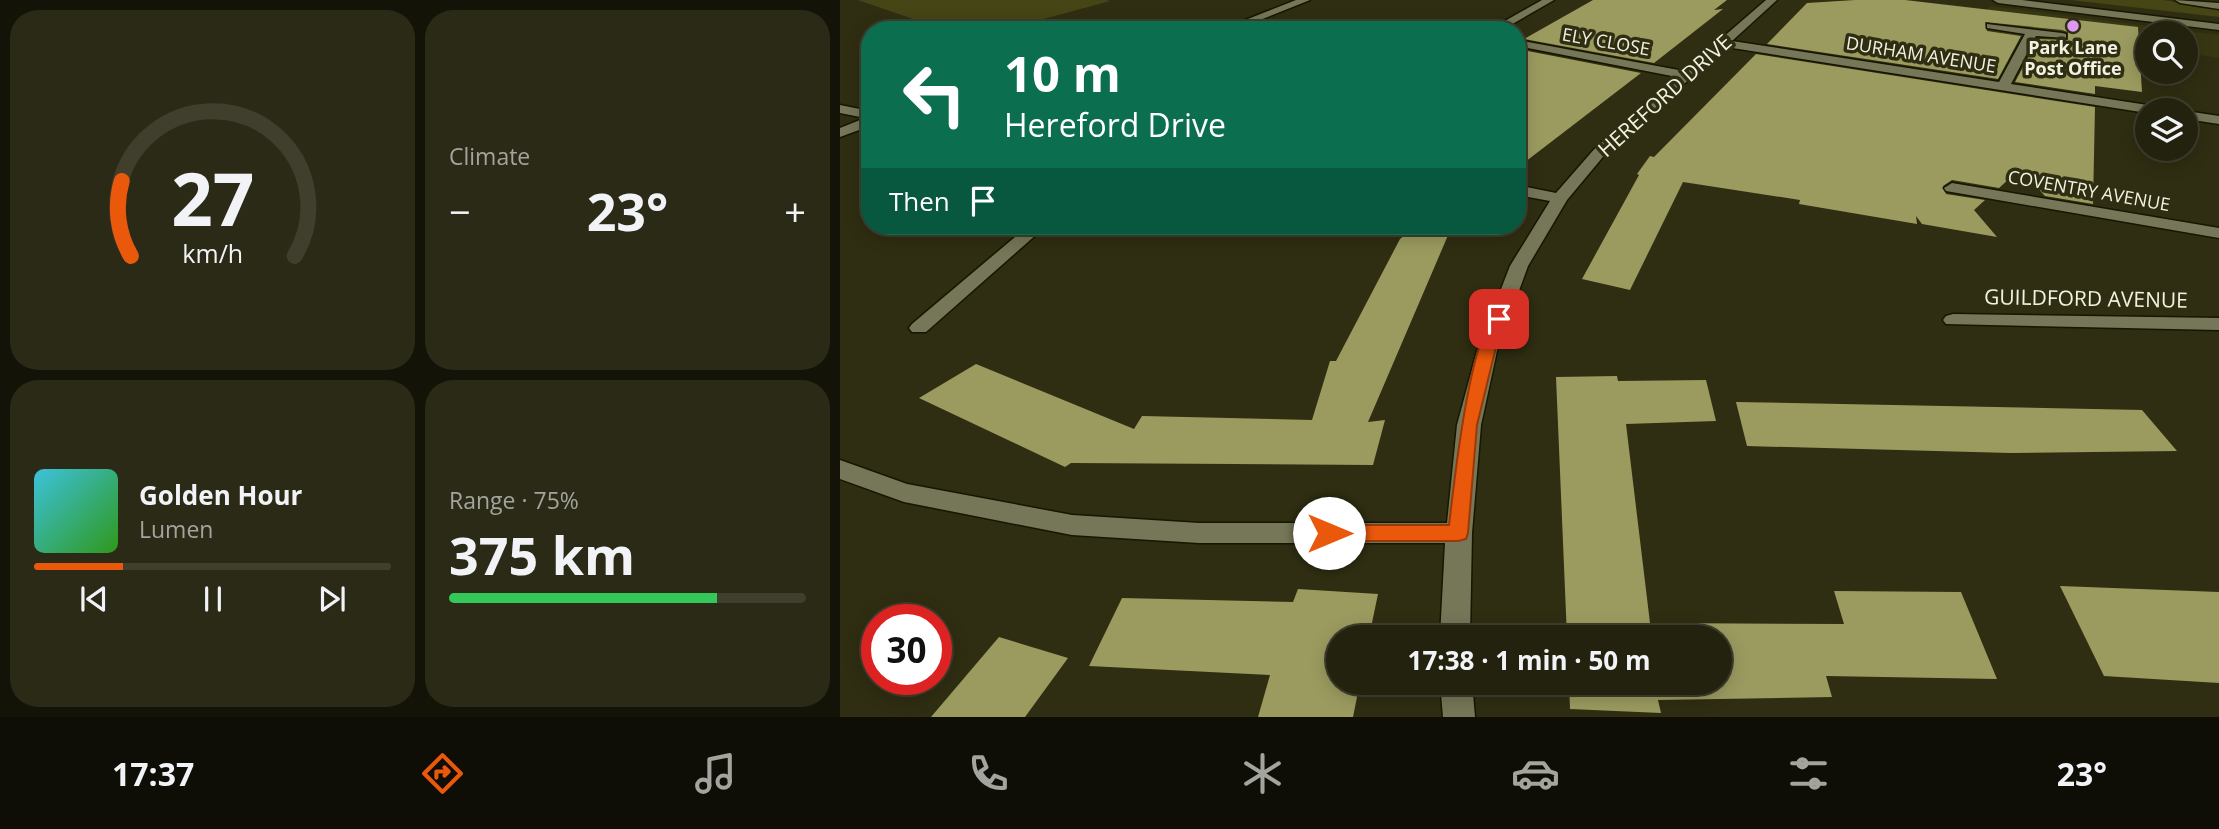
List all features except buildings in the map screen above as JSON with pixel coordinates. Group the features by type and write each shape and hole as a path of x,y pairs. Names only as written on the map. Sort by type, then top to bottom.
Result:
{"street":[{"path":"1249,21 1305,0"},
{"path":"1510,21 1549,0"},
{"name":"HEREFORD DRIVE","path":"1455,625 1458,533 1469,425 1487,351 1519,266 1560,198 1602,149 1772,0"},
{"path":"1998,0 2219,27"},
{"path":"2180,0 2219,6"},
{"path":"1991,26 2062,36"},
{"path":"2003,87 2032,32"},
{"name":"DURHAM AVENUE","path":"1724,43 2135,107"},
{"name":"ELY CLOSE","path":"1526,45 1689,75"},
{"path":"840,109 861,113"},
{"path":"2198,117 2219,120"},
{"path":"840,134 861,125"},
{"name":"COVENTRY AVENUE","path":"1952,187 2219,233"},
{"path":"1526,192 1560,198"},
{"path":"919,328 1028,235"},
{"name":"GUILDFORD AVENUE","path":"1953,320 2219,324"},
{"path":"840,469 904,493 1072,525 1199,533 1458,533"},
{"path":"1457,695 1459,717"}],"shaded area":[{"path":"858,0 1110,1 1036,21 919,21"},
{"path":"2070,0 2163,0 2219,8 2219,17"},
{"path":"1990,6 2135,24 2135,46 2073,38 2071,42 1979,31 1980,21"},
{"path":"2198,32 2219,35 2219,58 2198,55"}],"place":[{"name":"Park Lane Post Office","path":"2073,26"}],"route":[{"path":"1329,533 1458,533 1469,425 1487,351 1499,319"}]}
